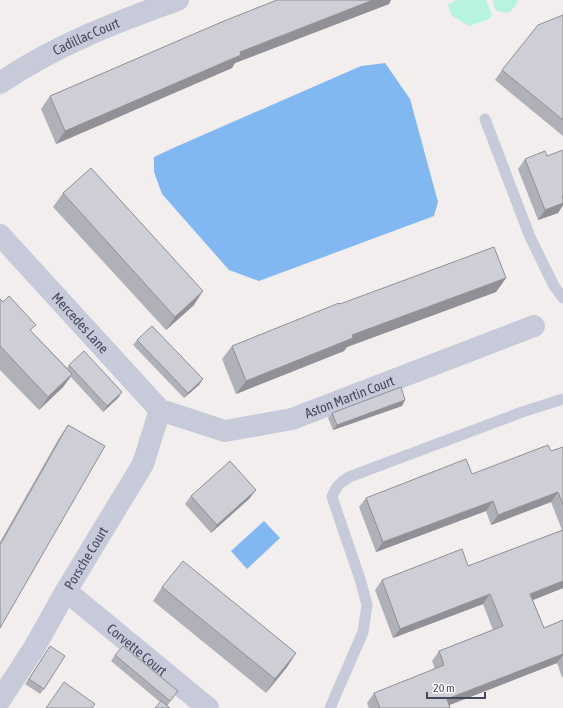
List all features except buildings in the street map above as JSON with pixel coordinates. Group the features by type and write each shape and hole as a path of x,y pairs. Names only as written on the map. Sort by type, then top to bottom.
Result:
{"street":[{"name":"Cadillac Court","path":"0,83 18,71 78,40 178,0"},
{"name":"Mercedes Lane","path":"0,236 160,410"},
{"name":"Aston Martin Court","path":"160,410 225,431 292,419 534,326"},
{"name":"Porsche Court","path":"0,700 34,648 66,591 143,464 160,410"},
{"name":"Corvette Court","path":"66,591 208,708"}],"lane":[{"path":"485,119 530,237 554,286 563,298"},
{"path":"330,708 362,632 367,605 361,582 332,497 334,490 340,482 349,476 522,412 563,399"}],"green space":[{"path":"457,0 486,0 492,15 489,19 469,26 451,15 448,4"},
{"path":"493,0 518,0 510,12 505,13 495,10"}],"water":[{"path":"385,63 410,99 438,202 434,216 259,281 229,270 162,194 154,172 154,157 361,66"},
{"path":"264,521 280,538 247,569 231,551"}]}
